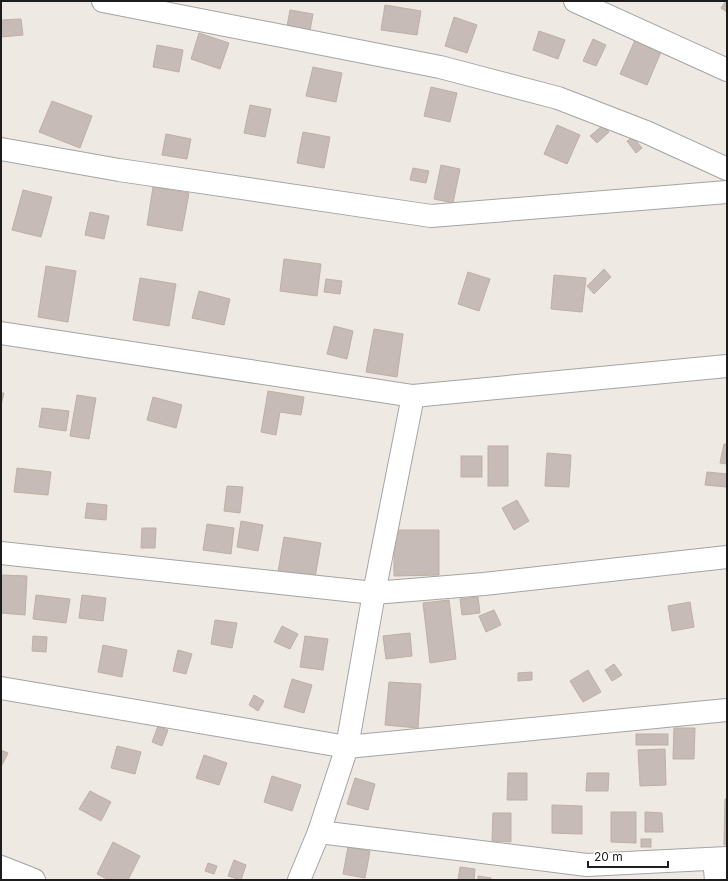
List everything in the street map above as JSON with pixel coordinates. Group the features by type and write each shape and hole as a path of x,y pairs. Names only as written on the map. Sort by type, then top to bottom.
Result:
{"street":[{"path":"103,1 440,67 551,96 646,132 727,170"},
{"path":"575,1 727,70"},
{"path":"1,149 119,170 431,216 727,192"},
{"path":"1,333 413,396 727,366"},
{"path":"299,880 319,832 347,747 374,593 413,396"},
{"path":"1,553 374,593 484,584 727,557"},
{"path":"1,688 347,747 727,710"},
{"path":"319,832 587,866 720,858 716,880"},
{"path":"1,867 34,880"}],"building":[{"path":"727,1 727,12 721,8"},
{"path":"385,5 421,11 417,35 381,30"},
{"path":"290,10 313,14 309,36 286,32"},
{"path":"454,17 477,25 467,53 445,46"},
{"path":"21,19 23,35 1,37 1,20"},
{"path":"539,31 565,40 558,59 533,50"},
{"path":"199,33 229,43 220,69 191,59"},
{"path":"593,39 606,45 596,66 583,61"},
{"path":"635,40 661,52 647,85 620,74"},
{"path":"157,45 183,50 179,72 153,67"},
{"path":"313,67 342,73 336,102 306,96"},
{"path":"431,87 457,93 450,122 424,116"},
{"path":"52,101 92,116 80,148 39,132"},
{"path":"250,105 271,109 265,137 244,133"},
{"path":"557,125 580,135 567,164 544,154"},
{"path":"603,125 609,132 597,143 590,136"},
{"path":"303,132 330,137 324,168 297,163"},
{"path":"166,134 191,139 187,159 162,155"},
{"path":"633,137 642,148 636,153 627,141"},
{"path":"441,165 460,169 453,203 434,199"},
{"path":"413,168 429,171 426,183 410,180"},
{"path":"153,187 189,193 182,231 147,225"},
{"path":"23,190 52,197 41,237 12,230"},
{"path":"90,212 109,216 104,239 85,235"},
{"path":"284,259 321,264 317,296 280,291"},
{"path":"46,266 76,271 68,322 38,317"},
{"path":"604,269 611,277 594,294 587,286"},
{"path":"468,272 490,279 479,311 458,304"},
{"path":"554,275 586,278 582,312 551,309"},
{"path":"140,278 176,284 169,326 133,320"},
{"path":"326,279 342,281 340,294 324,292"},
{"path":"199,291 230,299 224,325 192,318"},
{"path":"334,326 353,331 347,359 327,354"},
{"path":"374,329 403,334 397,377 366,372"},
{"path":"268,391 304,397 301,415 280,412 276,435 261,432"},
{"path":"1,393 4,393 1,405"},
{"path":"77,395 96,398 89,439 70,436"},
{"path":"153,397 182,405 176,428 147,420"},
{"path":"42,408 69,411 66,431 39,427"},
{"path":"724,444 727,444 727,464 720,463"},
{"path":"488,446 508,446 508,486 488,486"},
{"path":"547,453 571,455 569,487 545,486"},
{"path":"461,456 482,456 482,477 461,477"},
{"path":"17,468 51,472 48,495 14,492"},
{"path":"707,472 727,474 727,487 705,485"},
{"path":"227,486 243,487 240,513 224,511"},
{"path":"517,500 529,521 514,530 502,508"},
{"path":"87,503 107,505 106,520 85,518"},
{"path":"241,521 263,525 258,551 237,547"},
{"path":"207,524 234,528 231,554 203,550"},
{"path":"142,528 156,528 155,548 141,548"},
{"path":"394,530 439,530 439,575 394,576"},
{"path":"284,537 321,543 315,578 278,572"},
{"path":"1,575 27,576 25,615 1,613"},
{"path":"36,595 70,599 66,623 33,619"},
{"path":"82,595 106,598 103,621 79,618"},
{"path":"478,597 480,613 462,615 460,599"},
{"path":"449,600 456,659 430,663 423,603"},
{"path":"690,602 694,627 672,631 668,606"},
{"path":"494,610 501,625 486,632 479,616"},
{"path":"215,620 237,623 232,648 211,644"},
{"path":"282,626 298,634 290,649 274,642"},
{"path":"410,633 412,656 386,659 383,636"},
{"path":"33,636 47,637 46,652 32,651"},
{"path":"305,636 328,639 323,670 300,667"},
{"path":"103,645 127,650 122,677 98,672"},
{"path":"178,650 192,654 186,674 173,671"},
{"path":"614,664 622,675 612,681 605,670"},
{"path":"588,670 601,692 583,702 570,681"},
{"path":"532,672 532,680 518,681 518,673"},
{"path":"292,679 312,685 304,713 284,707"},
{"path":"389,682 421,684 418,728 385,725"},
{"path":"254,695 264,701 258,711 249,705"},
{"path":"158,726 168,730 162,746 152,742"},
{"path":"674,728 695,728 694,759 673,759"},
{"path":"636,734 668,734 668,745 636,745"},
{"path":"117,746 141,752 135,774 111,768"},
{"path":"665,749 666,785 640,786 638,750"},
{"path":"1,750 8,753 1,767"},
{"path":"204,755 227,763 219,785 196,778"},
{"path":"508,773 527,773 527,800 507,800"},
{"path":"587,773 609,773 608,791 586,791"},
{"path":"272,776 301,785 292,811 264,802"},
{"path":"355,778 375,784 368,810 347,804"},
{"path":"90,791 111,802 101,821 79,809"},
{"path":"725,799 727,799 727,845 724,845"},
{"path":"552,805 582,806 582,834 552,833"},
{"path":"611,812 636,812 636,843 611,842"},
{"path":"645,812 662,813 663,832 645,832"},
{"path":"493,813 511,813 511,842 492,841"},
{"path":"641,839 651,839 651,847 641,847"},
{"path":"113,842 140,856 128,880 109,880 97,874"},
{"path":"348,847 370,851 365,878 343,874"},
{"path":"234,860 246,865 241,880 228,876"},
{"path":"208,863 217,866 214,874 205,871"},
{"path":"460,867 475,869 474,880 458,880"},
{"path":"478,876 491,878 491,880 478,880"}]}
